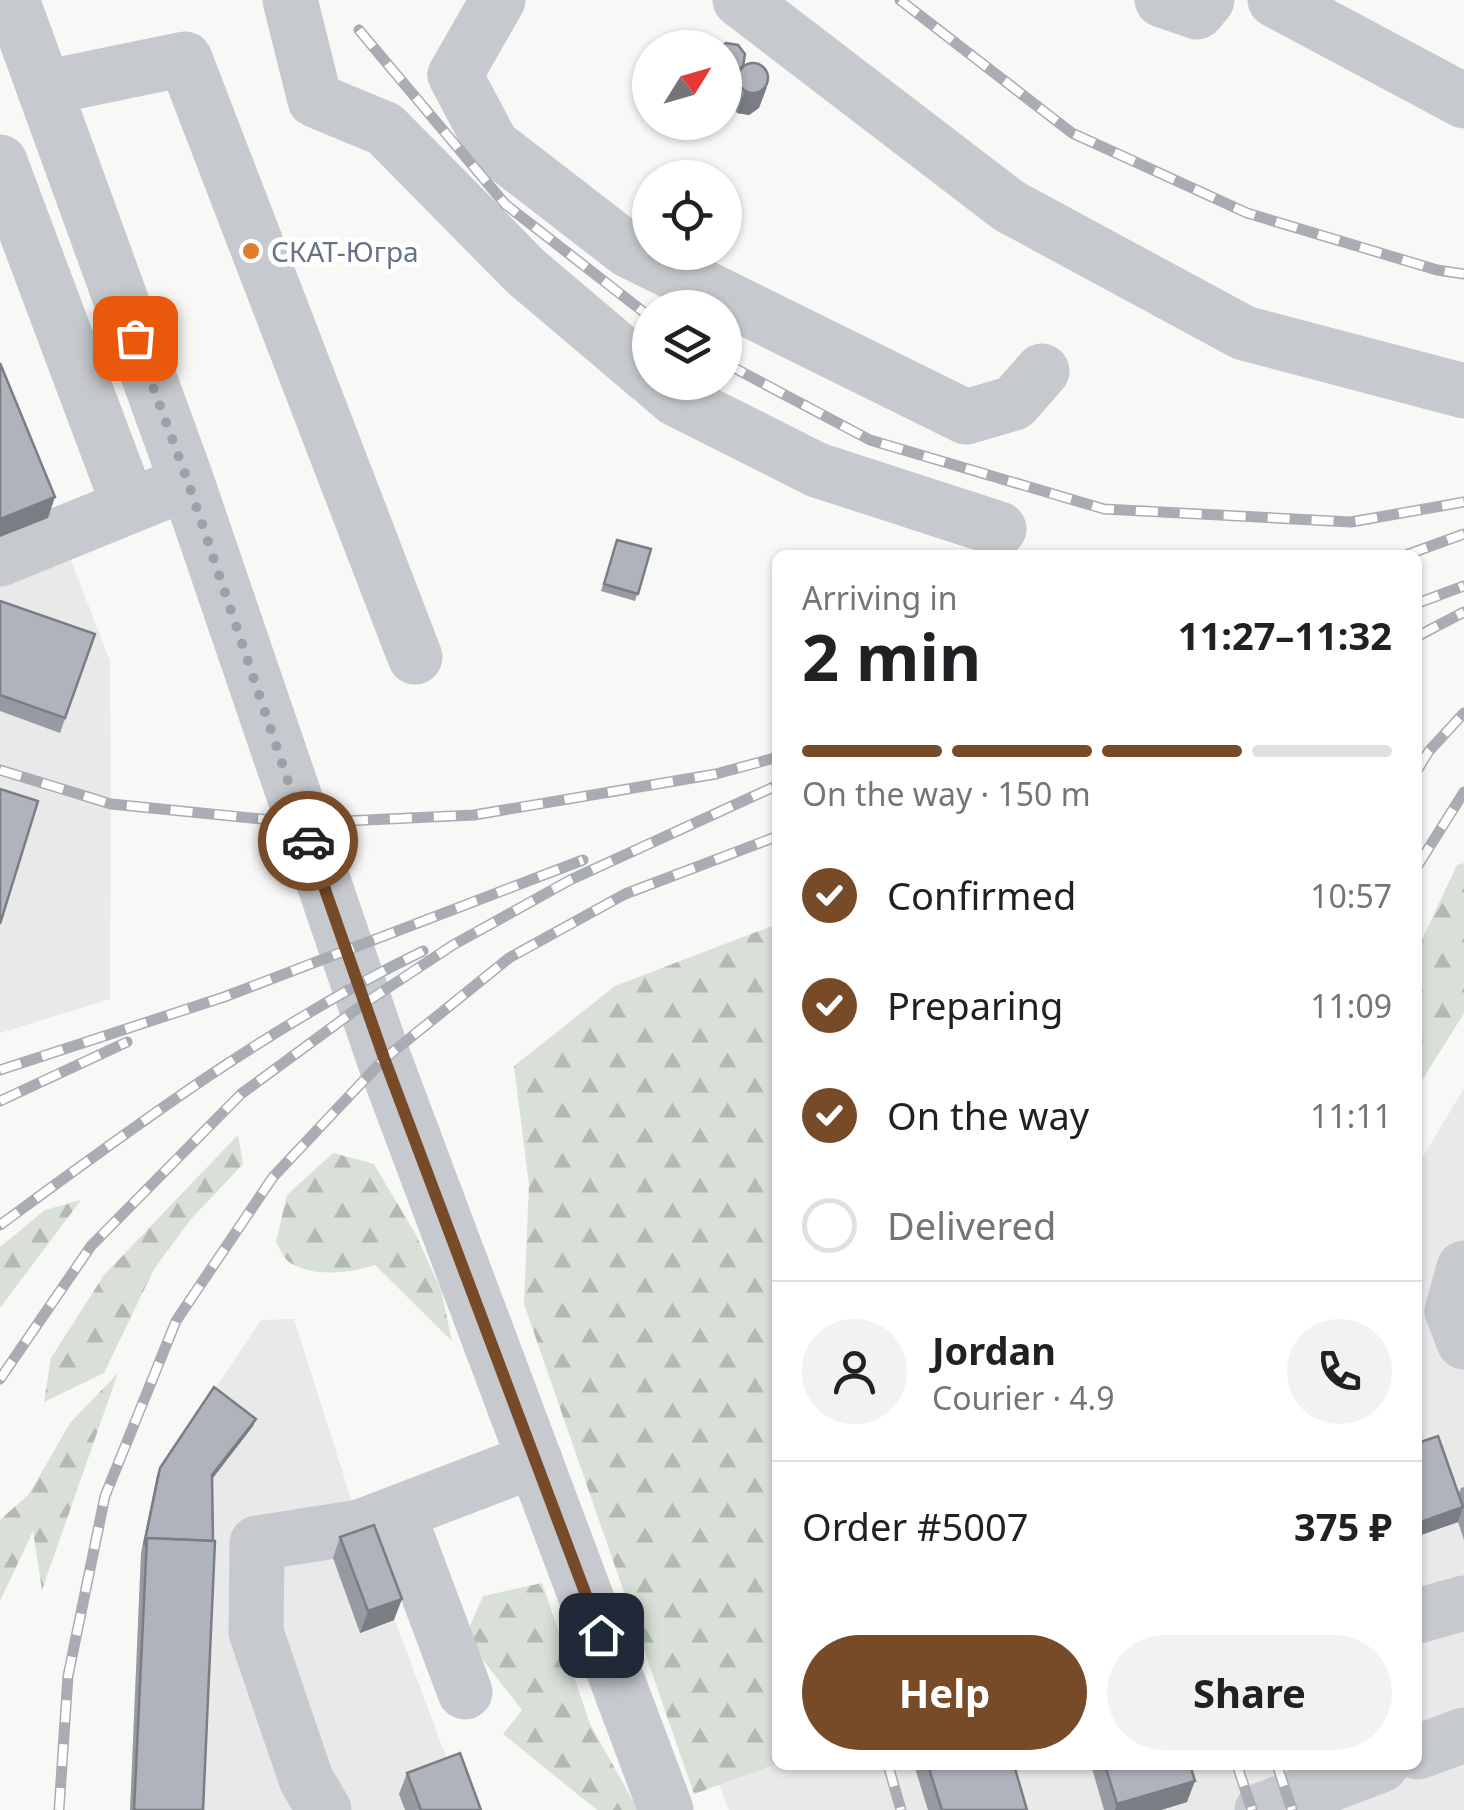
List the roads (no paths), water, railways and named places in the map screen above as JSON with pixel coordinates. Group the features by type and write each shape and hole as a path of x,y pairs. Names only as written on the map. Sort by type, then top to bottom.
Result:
{"street":[{"path":"290,0 315,100 385,129 525,271 632,362"},
{"path":"498,0 454,74 492,145 628,250 966,417 1014,404 1042,371"},
{"path":"740,0 1009,206 1143,279 1244,333 1464,391"},
{"path":"1162,0 1197,12 1207,0"},
{"path":"1275,0 1464,101"},
{"path":"12,26 44,88 188,482 384,1058 666,1810"},
{"path":"44,88 185,60 415,657"},
{"path":"0,162 129,506"},
{"path":"678,400 817,470 999,530"},
{"path":"0,559 188,482"},
{"path":"1464,1268 1452,1310 1464,1342"},
{"path":"324,1810 306,1779 256,1632 257,1543 360,1527 535,1460"},
{"path":"398,1512 465,1692"},
{"path":"1422,1615 1464,1603"},
{"path":"1422,1750 1464,1734"},
{"path":"1262,1810 1354,1770"}],"railway":[{"path":"900,0 1072,133 1247,213 1437,270 1464,274"},
{"path":"359,30 505,204 632,303"},
{"path":"742,372 870,440 1104,509 1351,522 1464,502"},
{"path":"1420,550 1464,534"},
{"path":"1422,602 1464,586"},
{"path":"1422,634 1464,612"},
{"path":"1422,762 1464,713"},
{"path":"0,770 111,804 302,823 474,815 716,774 772,759"},
{"path":"0,1379 91,1246 241,1094 365,1003 453,945 570,880 772,788"},
{"path":"1422,859 1464,792"},
{"path":"59,1810 68,1676 105,1496 176,1321 273,1177 384,1059 509,958 625,894 772,838"},
{"path":"0,1070 224,997 583,860"},
{"path":"0,1225 258,1044 423,951"},
{"path":"0,1101 127,1042"},
{"path":"889,1770 901,1810"},
{"path":"1239,1770 1252,1810"},
{"path":"1279,1770 1292,1810"}],"place":[{"name":"СКАТ-Югра","path":"251,251"}]}
